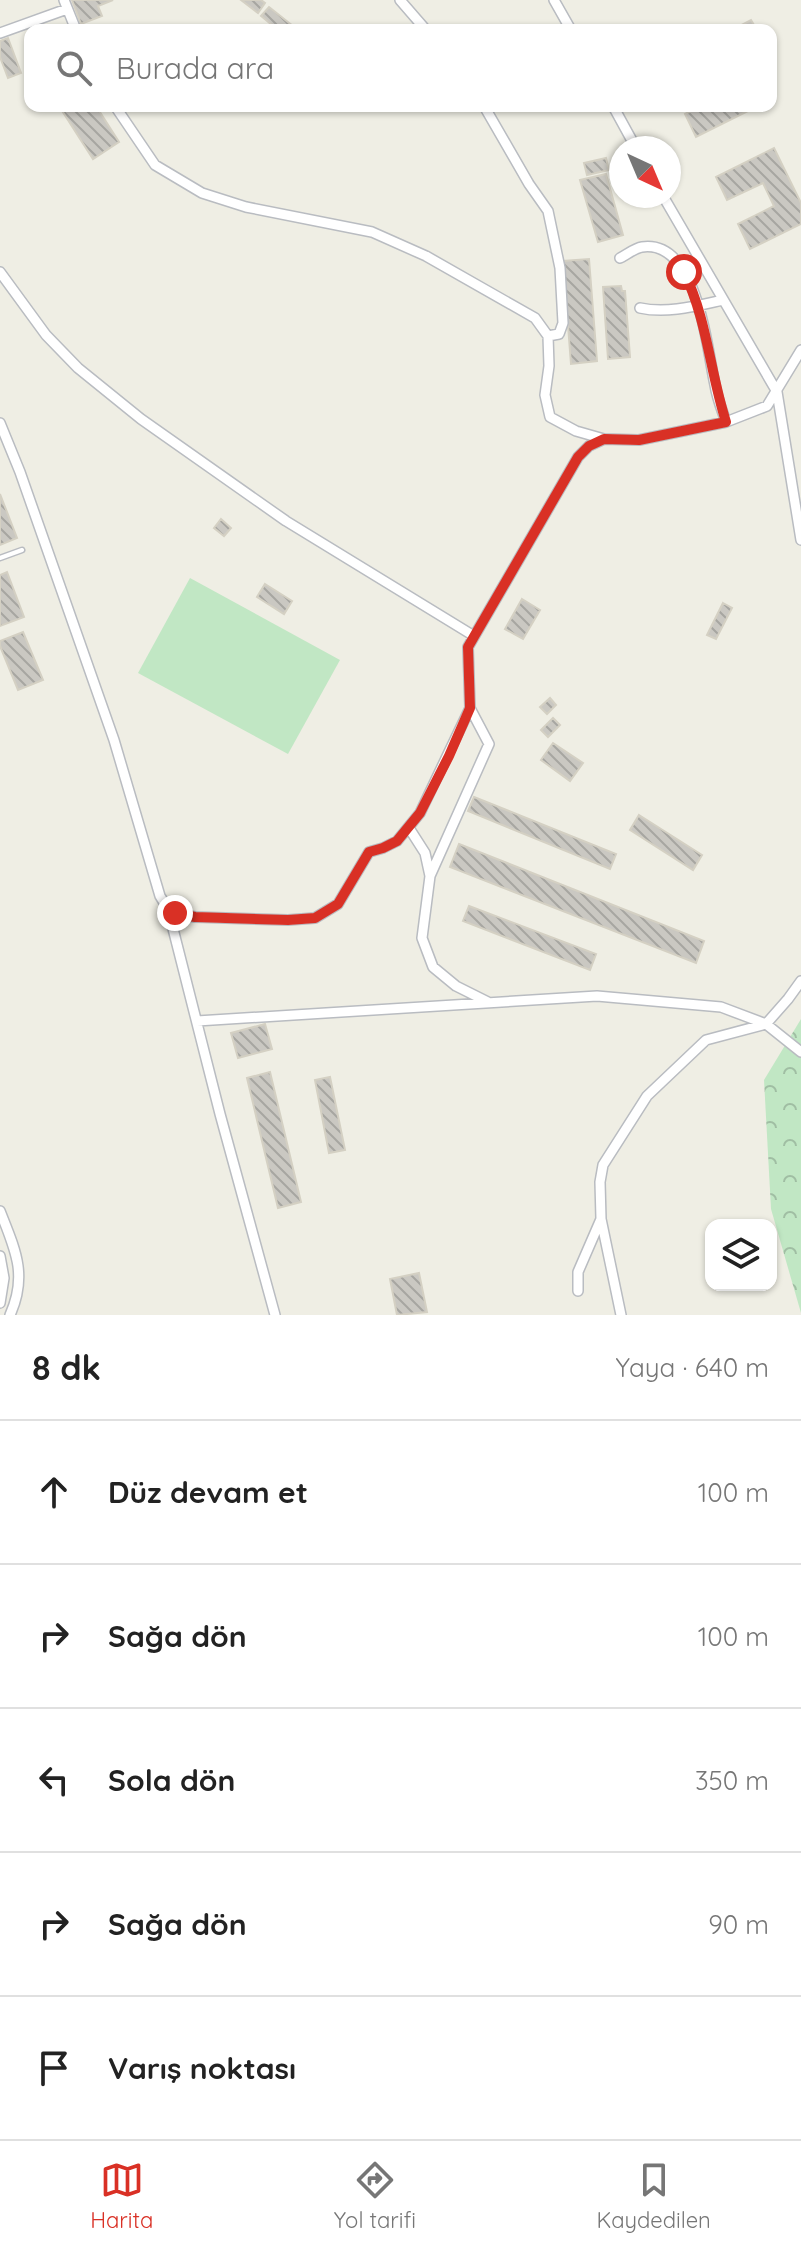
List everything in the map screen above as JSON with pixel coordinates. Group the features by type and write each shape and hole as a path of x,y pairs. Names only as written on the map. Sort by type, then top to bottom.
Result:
{"street":[{"path":"400,0 421,24"},
{"path":"554,0 568,24"},
{"path":"0,33 65,4 73,24"},
{"path":"119,112 155,165 202,193 246,207 372,232 426,256 535,318 548,336 549,366 545,395 550,417 576,431 604,439 639,440 726,422 767,406 801,350"},
{"path":"487,112 548,211 560,268 563,323 559,334 548,336"},
{"path":"616,112 629,136"},
{"path":"670,208 777,392 801,540"},
{"path":"620,258 641,247 665,251 684,272 698,305 715,388 726,422"},
{"path":"0,272 46,335 78,368 141,419 286,521 474,636"},
{"path":"640,308 653,311 723,300"},
{"path":"0,423 114,740 160,896 168,909 275,1315"},
{"path":"168,909 195,917 315,918 338,904 369,852 397,841 420,813 470,708 468,647 578,457 589,446 604,439"},
{"path":"470,708 489,744 430,876 422,938 433,967 456,986 491,1003"},
{"path":"409,828 425,853 430,876"},
{"path":"621,1315 601,1219 603,1165 647,1096 706,1040 766,1024 801,981"},
{"path":"197,1021 597,996 721,1007 766,1024 801,1052"},
{"path":"0,1211 18,1254 18,1291 10,1315"},
{"path":"578,1291 578,1272 601,1219"},
{"path":"0,1256 4,1278 0,1303"}],"lane":[{"path":"0,558 22,550"}],"green space":[{"path":"190,578 340,660 288,754 138,673"},
{"path":"801,1019 801,1313 777,1230 777,1219 774,1219 771,1209 764,1080"}],"building":[{"path":"72,0 113,0 98,6 102,16 81,24"},
{"path":"241,0 261,0 265,3 258,13"},
{"path":"269,7 290,24 271,24 261,16"},
{"path":"8,38 21,73 8,78 0,57 0,41"},
{"path":"63,112 100,112 119,142 93,159"},
{"path":"689,112 746,112 696,137 685,114"},
{"path":"774,148 801,203 801,224 750,249 738,224 774,206 763,183 727,200 716,177"},
{"path":"606,158 609,170 587,175 584,163"},
{"path":"606,174 609,208 615,208 623,235 598,242 580,180"},
{"path":"589,259 597,361 571,364 563,261"},
{"path":"621,286 625,291 630,357 608,359 603,287"},
{"path":"0,494 17,538 0,545"},
{"path":"221,519 231,528 224,536 214,528"},
{"path":"7,572 24,617 0,626 0,575"},
{"path":"265,584 292,601 284,614 257,597"},
{"path":"522,599 540,610 523,639 505,629"},
{"path":"723,603 732,608 716,639 707,635"},
{"path":"23,632 43,680 18,690 0,641"},
{"path":"550,698 556,705 547,714 540,707"},
{"path":"553,718 560,725 548,737 541,730"},
{"path":"553,743 583,763 570,781 541,760"},
{"path":"474,797 616,854 610,869 468,811"},
{"path":"639,815 702,855 693,870 630,830"},
{"path":"459,844 704,941 696,963 450,867"},
{"path":"469,906 596,954 590,970 463,921"},
{"path":"265,1024 272,1049 238,1058 231,1033"},
{"path":"270,1072 301,1202 278,1208 247,1078"},
{"path":"330,1077 345,1150 329,1153 315,1080"},
{"path":"419,1273 427,1312 397,1315 390,1279"}],"route":[{"path":"175,913 195,917 315,918 338,904 369,852 397,841 409,828 449,756 470,708 468,647 578,457 589,446 604,439 639,440 726,422 715,388 695,295 684,272"}]}
